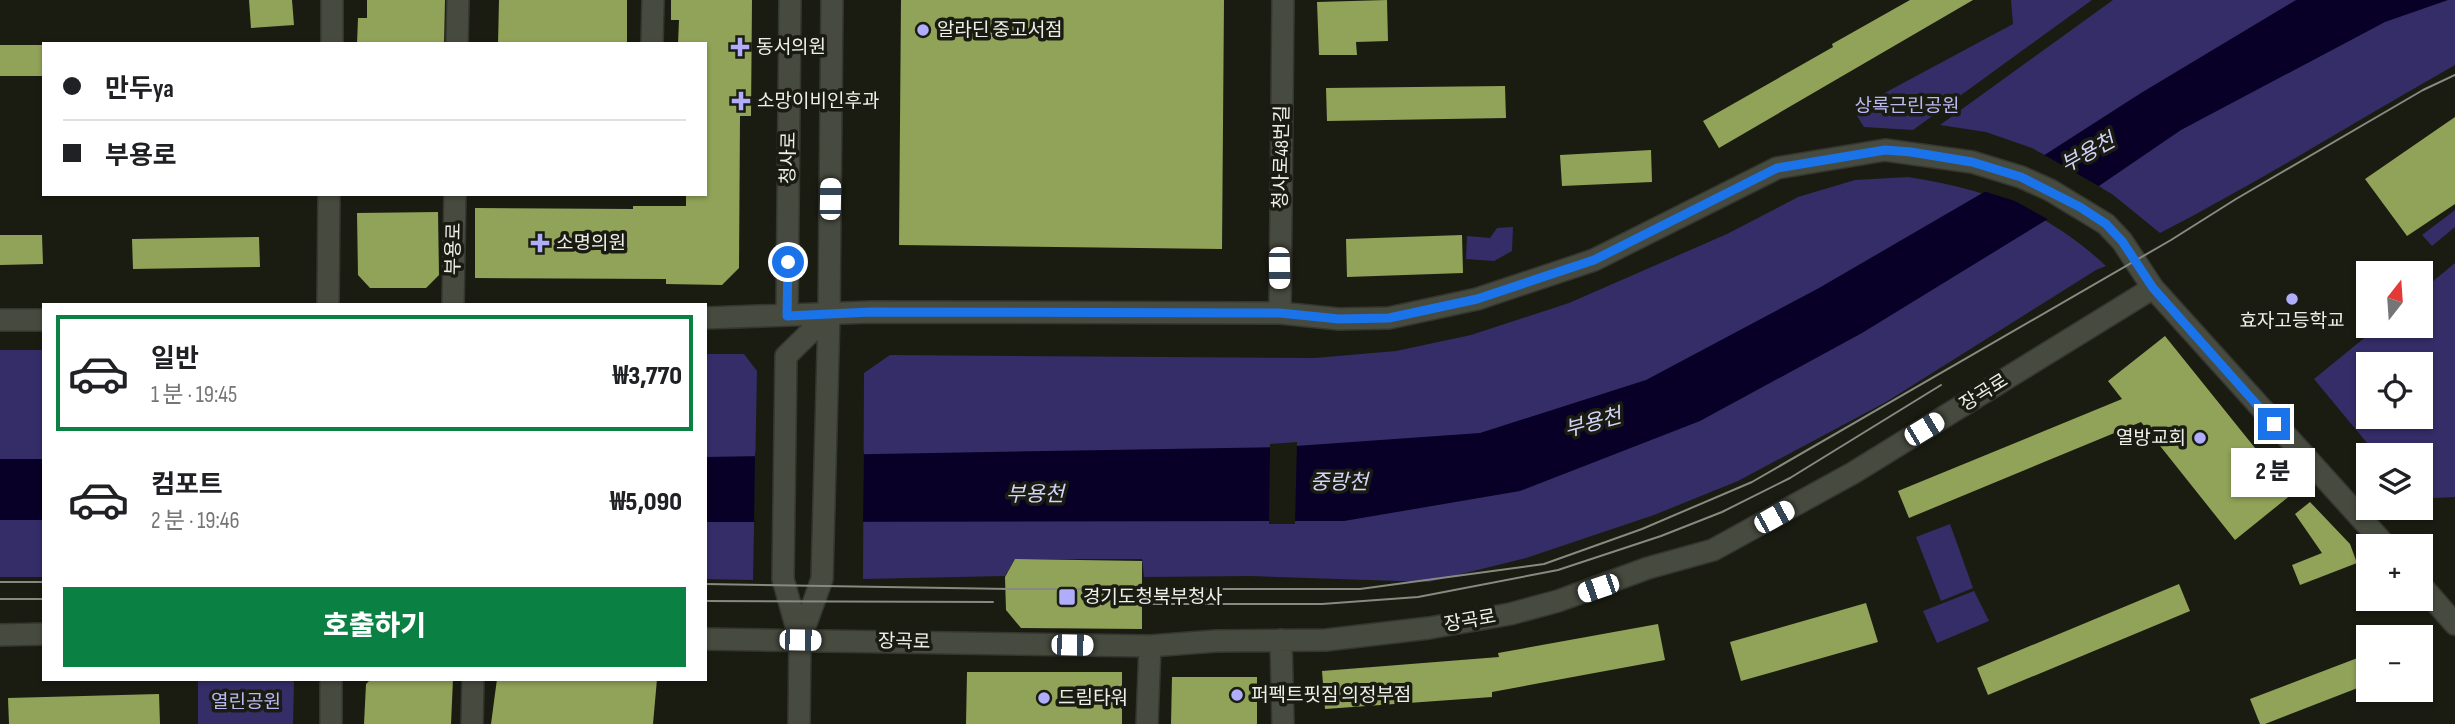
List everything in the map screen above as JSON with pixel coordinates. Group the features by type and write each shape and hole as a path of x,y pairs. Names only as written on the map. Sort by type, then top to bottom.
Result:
{"street":[{"path":"332,0 332,42"},
{"path":"457,42 458,0"},
{"path":"652,42 653,0"},
{"name":"청사로","path":"787,316 790,0"},
{"path":"800,640 822,579 829,314 832,0"},
{"name":"청사로48번길","path":"1280,313 1283,0"},
{"path":"707,318 871,312 1280,313 1339,319 1389,318 1477,299 1594,260 1777,168 1885,150 1972,162 2021,177 2080,207 2106,224 2153,288 2375,534"},
{"path":"328,303 330,196"},
{"name":"부용로","path":"453,303 455,196"},
{"name":"장곡로","path":"707,639 1150,646 1326,640 1429,628 1510,614 1558,601 1648,568 1713,550 1853,472 2153,288"},
{"path":"799,724 800,640 783,579 786,356 829,314"},
{"path":"0,320 42,320"},
{"path":"2433,599 2455,624"},
{"path":"0,635 42,634"},
{"path":"1281,640 1283,724"},
{"path":"1147,724 1150,646"},
{"path":"331,681 331,724"},
{"path":"472,724 473,681"}],"green space":[{"name":"상록근린공원","path":"2011,0 2092,0 1913,130 1864,127 1857,116 1866,103 2013,24"},
{"path":"2113,0 2455,0 2455,65 2272,172 2160,233 2112,194 2032,148 1986,132 1940,125"},
{"path":"1908,177 1964,188 2014,205 2061,231 2106,266 1886,402 1738,481 1654,515 1526,558 1429,582 1250,576 1144,577 1142,559 1015,559 1005,576 863,579 864,373 890,355 1315,358 1396,351 1471,335 1569,303 1727,234 1798,197 1855,180"},
{"path":"2455,210 2455,227 2432,246 2422,235"},
{"path":"1513,227 1512,251 1494,261 1466,259 1467,236 1490,238 1497,228"},
{"path":"2455,263 2455,497 2433,498 2433,443 2367,443 2314,379 2364,338 2433,338 2433,281"},
{"path":"0,350 42,350 42,577 0,577"},
{"path":"707,354 744,354 757,371 753,580 707,579"},
{"path":"1950,524 1973,588 1941,601 1916,537"},
{"path":"1974,591 1989,621 1937,643 1923,611"},
{"name":"열린공원","path":"198,681 294,682 293,724 198,724"}],"water":[{"name":"중랑천","path":"2296,0 2448,0 2385,22 2181,130 2074,203 1862,333 1700,421 1520,491 1344,521 707,522 707,457 1281,447 1480,433 1646,380 1819,288 2010,177 2141,93"},
{"path":"0,459 42,459 42,520 0,520"}],"pier":[{"path":"2041,153 2102,188 2051,221 2015,201 1980,190"},
{"path":"1297,442 1295,524 1269,524 1270,444"},
{"path":"864,451 863,526 754,526 755,453"}],"building":[{"path":"249,0 292,0 294,25 251,28"},
{"path":"367,0 445,0 444,42 357,42 358,18 367,18"},
{"path":"499,0 627,0 627,42 498,42"},
{"path":"671,0 752,0 751,116 740,116 739,268 722,285 666,284 666,279 475,278 475,208 633,209 633,206 686,206 686,196 707,196 707,42 678,42 679,20 671,20"},
{"path":"901,0 1224,0 1222,249 899,245"},
{"path":"1387,0 1388,41 1356,42 1357,55 1319,55 1317,2"},
{"path":"1910,0 1973,0 1719,148 1703,121"},
{"path":"0,45 42,45 42,76 0,76"},
{"path":"1505,86 1506,118 1327,121 1326,88"},
{"path":"2455,117 2455,204 2407,236 2365,179"},
{"path":"1651,150 1652,182 1562,186 1560,155"},
{"path":"438,212 439,275 426,288 370,288 358,275 357,213"},
{"path":"0,235 42,235 43,264 0,265"},
{"path":"1462,235 1463,273 1347,277 1346,239"},
{"path":"259,237 260,267 133,269 132,239"},
{"name":"열방교회","path":"2165,336 2292,494 2235,540 2141,422 1909,518 1898,491 2122,399 2108,381"},
{"path":"2310,502 2350,544 2356,563 2300,585 2292,565 2322,553 2295,514"},
{"name":"경기도청북부청사","path":"1015,559 1142,561 1142,629 1021,628 1006,610 1005,577"},
{"path":"2179,584 2190,611 1988,695 1977,668"},
{"path":"1866,603 1878,642 1741,681 1730,642"},
{"path":"1658,624 1665,660 1492,692 1492,697 1325,709 1322,671 1499,657 1498,653"},
{"path":"2356,659 2356,689 2265,724 2260,724 2250,699"},
{"name":"드림타워","path":"967,672 1122,672 1122,724 966,724"},
{"path":"1172,677 1257,677 1257,724 1171,724"},
{"path":"369,681 453,681 451,724 364,724 366,684"},
{"path":"497,681 657,681 653,724 491,724"},
{"path":"159,694 160,724 9,724 8,698"}],"tram line":[{"path":"707,584 1010,589 1360,589 1544,564 1642,529 1752,482 2171,240 2423,90 2455,75"},
{"path":"1141,604 1322,604 1418,597 1558,570 1661,536 1722,512 1790,478 1941,385"},
{"path":"0,582 42,582"},
{"path":"0,599 42,599"},
{"path":"707,601 993,602"}],"place":[{"name":"알라딘 중고서점","path":"923,30"},
{"name":"동서의원","path":"740,47"},
{"name":"소망이비인후과","path":"741,101"},
{"name":"소명의원","path":"540,243"},
{"name":"효자고등학교","path":"2292,299"},
{"name":"열방교회","path":"2200,438"},
{"name":"경기도청북부청사","path":"1067,597"},
{"name":"퍼펙트핏짐 의정부점","path":"1237,695"},
{"name":"드림타워","path":"1044,698"}],"route":[{"path":"788,262 787,316 871,312 1280,313 1339,319 1389,318 1477,299 1594,260 1777,168 1885,150 1911,152 1972,162 2021,177 2050,190 2106,224 2122,241 2153,288 2274,424"}],"water label":[{"name":"부용천","path":"2088,153"},
{"name":"부용천","path":"1593,423"},
{"name":"부용천","path":"1035,494"}]}
